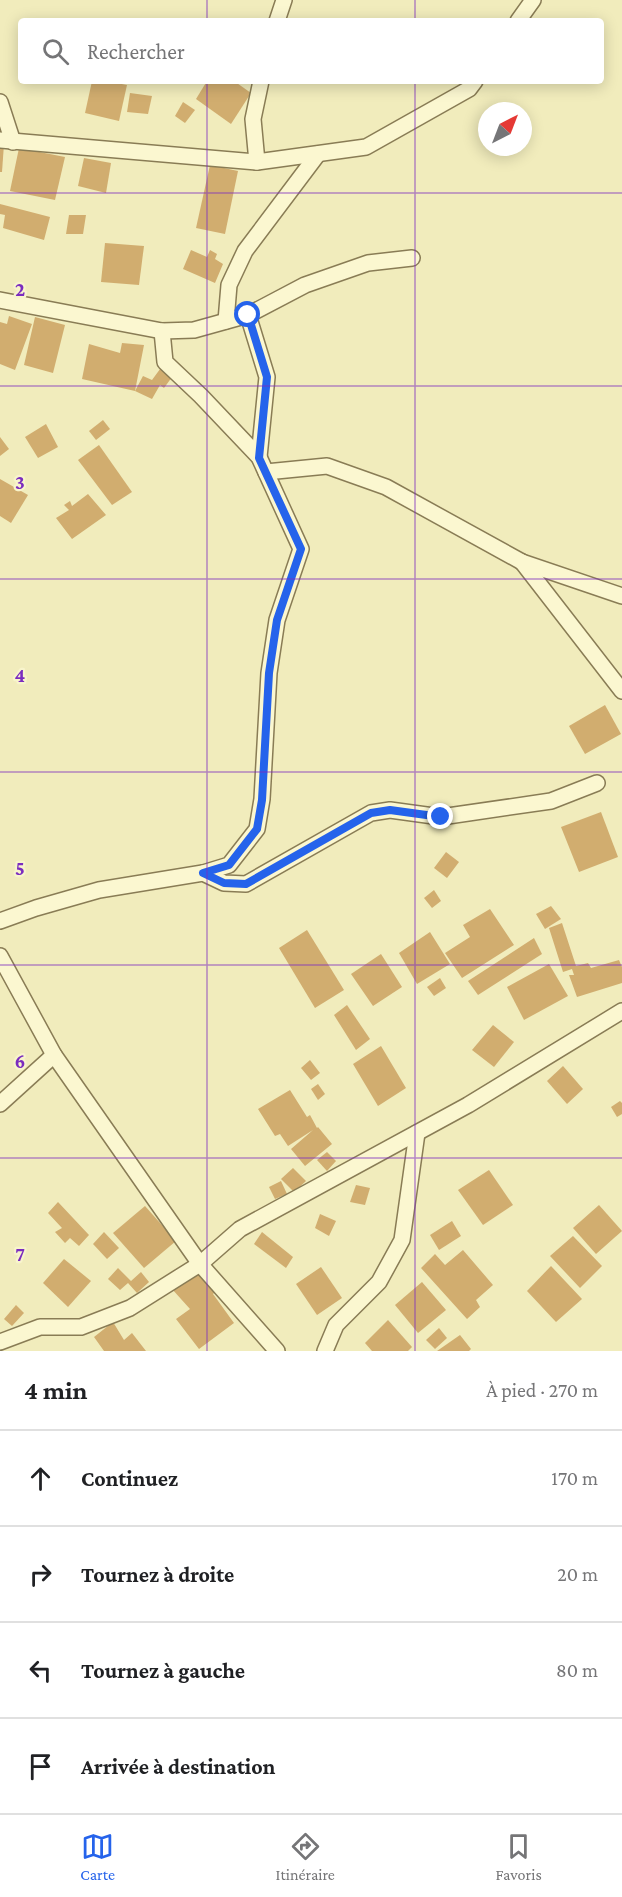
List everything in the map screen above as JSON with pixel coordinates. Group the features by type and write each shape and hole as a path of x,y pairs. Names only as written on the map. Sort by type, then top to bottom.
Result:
{"street":[{"path":"278,18 284,0"},
{"path":"520,18 533,0"},
{"path":"257,162 253,119 260,84"},
{"path":"0,102 7,141 257,162 366,147 469,89 473,84"},
{"path":"226,321 229,285 245,251 318,154"},
{"path":"0,300 162,331 194,330 248,315 305,285 368,263 412,258"},
{"path":"248,315 267,377 262,465"},
{"path":"0,921 99,890 203,873 229,865 257,829 262,800 269,673 277,620 301,549 262,465 201,396 165,362 162,331"},
{"path":"262,465 327,466 367,480 386,487 522,562 622,596"},
{"path":"522,562 622,691"},
{"path":"203,873 224,883 246,884 371,813 390,810 441,817 551,801 597,783"},
{"path":"0,956 54,1055 200,1264 277,1351"},
{"path":"0,1342 40,1327 81,1327 130,1308 200,1264 240,1229 468,1105 622,1011"},
{"path":"0,1104 54,1055"},
{"path":"325,1351 336,1325 379,1282 402,1240 417,1133"}],"building":[{"path":"91,84 127,85 119,121 85,113"},
{"path":"205,84 238,84 251,93 231,124 196,99"},
{"path":"130,93 152,96 148,114 127,112"},
{"path":"183,102 195,110 185,123 175,116"},
{"path":"0,144 4,144 2,172 0,172"},
{"path":"19,148 65,157 55,200 10,191"},
{"path":"84,158 111,163 106,193 78,186"},
{"path":"210,165 238,171 225,234 196,228"},
{"path":"0,204 50,217 44,240 3,228 5,215 0,214"},
{"path":"69,215 86,215 83,234 66,234"},
{"path":"105,243 144,246 139,285 101,282"},
{"path":"191,250 207,257 210,250 217,254 215,259 223,264 215,283 183,269"},
{"path":"9,316 32,324 15,370 0,364 0,322 7,324"},
{"path":"35,317 65,325 53,373 24,365"},
{"path":"122,343 144,345 135,391 82,379 89,344 120,353"},
{"path":"163,365 175,373 164,388 160,385 152,399 135,391 143,376 152,380"},
{"path":"103,420 110,429 96,440 89,431"},
{"path":"46,424 58,447 38,458 25,437"},
{"path":"0,437 9,449 0,456"},
{"path":"99,445 132,492 112,505 78,460"},
{"path":"0,479 28,495 11,523 0,516"},
{"path":"88,494 106,515 72,539 56,518 69,510 64,505 70,501 72,506"},
{"path":"605,705 621,734 585,754 569,726"},
{"path":"601,812 618,857 579,872 561,827"},
{"path":"446,852 459,862 447,878 434,868"},
{"path":"434,890 441,901 432,908 424,898"},
{"path":"551,906 561,919 545,929 536,914"},
{"path":"490,909 514,945 462,978 445,953 470,937 463,925"},
{"path":"562,923 576,966 588,963 591,968 619,960 622,967 622,983 577,997 569,975 574,975 572,969 563,972 549,928"},
{"path":"307,930 344,990 315,1008 279,948"},
{"path":"430,932 450,964 417,984 399,953"},
{"path":"534,938 542,954 478,995 468,981"},
{"path":"381,954 402,987 373,1006 351,974"},
{"path":"549,964 568,996 524,1020 507,987"},
{"path":"440,978 446,988 434,996 427,987"},
{"path":"347,1005 370,1039 356,1050 334,1015"},
{"path":"493,1025 514,1042 494,1067 472,1050"},
{"path":"381,1046 406,1088 378,1106 353,1064"},
{"path":"310,1060 320,1073 311,1080 301,1068"},
{"path":"563,1066 583,1089 567,1104 547,1081"},
{"path":"318,1084 325,1094 318,1100 311,1089"},
{"path":"290,1090 307,1117 310,1115 317,1128 332,1144 305,1166 291,1149 313,1130 288,1146 280,1134 275,1136 258,1109"},
{"path":"620,1101 622,1114 617,1117 611,1107"},
{"path":"327,1152 336,1161 327,1171 317,1160"},
{"path":"293,1168 306,1181 294,1192 281,1179"},
{"path":"489,1170 513,1205 483,1225 458,1190"},
{"path":"281,1181 287,1194 275,1199 269,1187"},
{"path":"356,1185 370,1188 365,1205 350,1202"},
{"path":"58,1202 89,1235 79,1246 70,1238 65,1243 55,1232 62,1228 48,1213"},
{"path":"599,1205 622,1231 596,1254 573,1228"},
{"path":"145,1206 176,1241 144,1268 113,1233"},
{"path":"320,1214 336,1221 329,1236 315,1228"},
{"path":"452,1221 461,1236 439,1250 430,1235"},
{"path":"104,1232 119,1248 107,1259 93,1244"},
{"path":"262,1232 293,1257 286,1268 254,1244"},
{"path":"573,1236 602,1266 580,1288 550,1256"},
{"path":"463,1250 493,1285 476,1300 480,1307 467,1319 421,1268 435,1254 445,1265"},
{"path":"64,1259 91,1281 68,1307 43,1283"},
{"path":"200,1265 218,1289 213,1294 234,1323 199,1349 176,1319 190,1309 172,1289"},
{"path":"551,1266 582,1299 556,1322 527,1291"},
{"path":"321,1267 342,1298 317,1315 296,1284"},
{"path":"118,1268 131,1281 141,1272 149,1282 137,1293 128,1283 120,1290 108,1279"},
{"path":"422,1282 446,1310 418,1333 395,1305"},
{"path":"16,1305 24,1313 12,1326 4,1319"},
{"path":"388,1320 412,1347 408,1351 372,1351 365,1343"},
{"path":"113,1322 124,1340 132,1333 146,1351 104,1351 94,1337"},
{"path":"439,1328 447,1338 435,1349 426,1340"},
{"path":"460,1335 471,1349 469,1351 437,1351"}],"route":[{"path":"248,315 267,377 259,458 301,549 277,620 269,673 262,800 257,829 229,865 203,873 224,883 246,884 371,813 390,810 441,817"}]}
